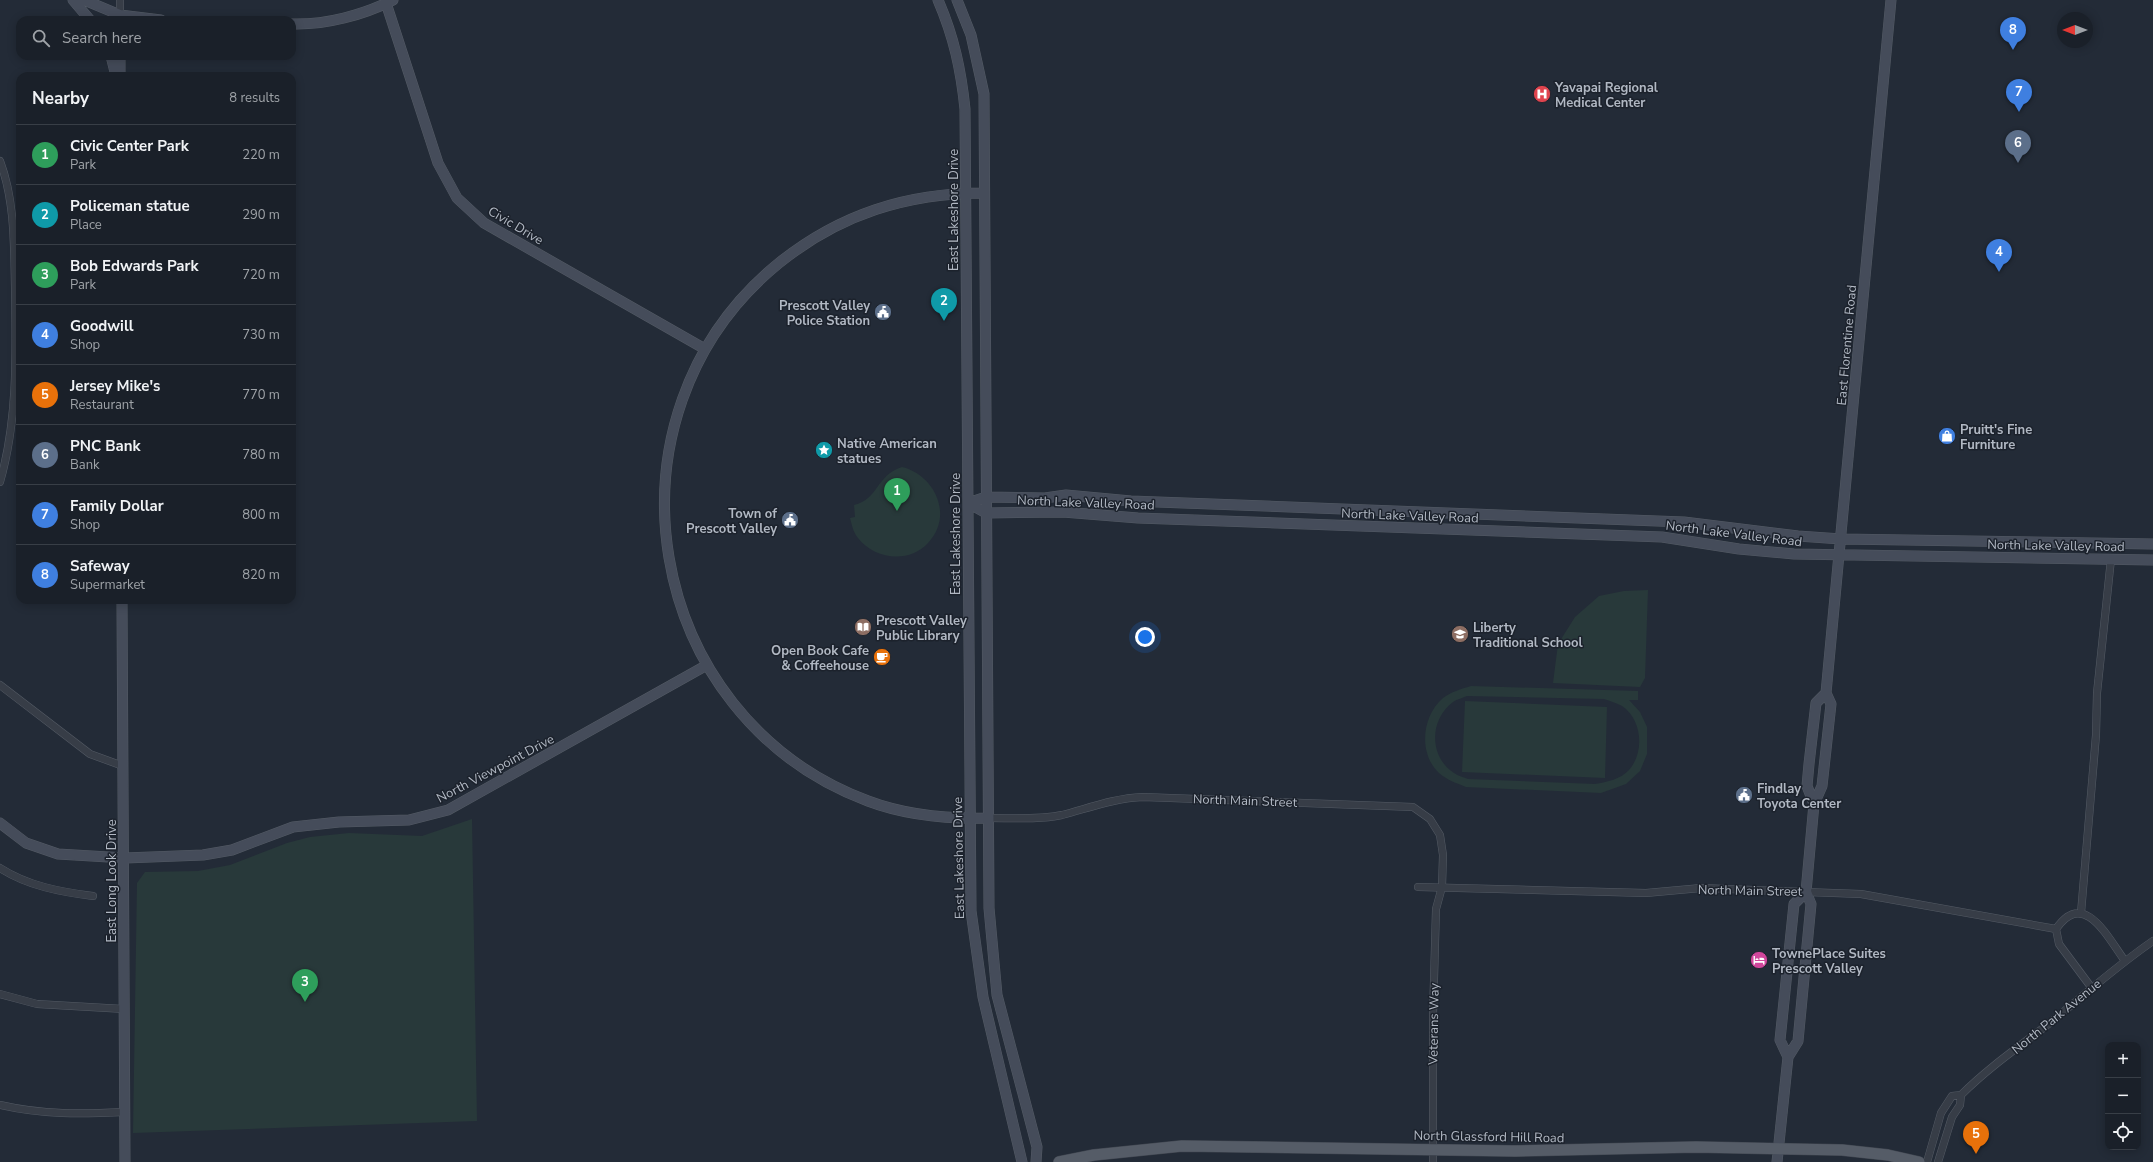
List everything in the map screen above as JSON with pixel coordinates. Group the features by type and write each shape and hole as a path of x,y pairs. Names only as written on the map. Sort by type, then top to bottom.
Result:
{"main road":[{"name":"North Glassford Hill Road","path":"1059,1162 1094,1155 1182,1146 1562,1152 1696,1147 1842,1150 1888,1155 1919,1162"}],"street":[{"path":"73,0 87,16"},
{"path":"84,0 118,16"},
{"path":"120,0 120,16"},
{"name":"East Lakeshore Drive","path":"938,0 949,26 961,71 965,110 971,911 983,997 1022,1162"},
{"path":"957,0 972,35 984,94 988,818 990,908 997,995 1037,1147 1036,1162"},
{"name":"East Florentine Road","path":"1776,1162 1788,1057 1798,1041 1811,904 1806,892 1814,804 1822,786 1831,704 1826,693 1891,0"},
{"path":"296,24 315,23 347,17 389,2"},
{"name":"Civic Drive","path":"389,2 438,163 457,198 484,224 705,349"},
{"path":"112,60 115,72"},
{"path":"120,60 120,72"},
{"path":"0,161 4,173 14,224 16,337 15,398 8,453 0,482"},
{"path":"984,193 934,195 888,206 860,216 825,232 790,255 752,288 728,315 705,349 682,400 674,426 666,470 664,507 666,544 675,587 688,624 707,665 730,698 761,733 811,772 845,791 884,806 923,814 988,818"},
{"name":"North Lake Valley Road","path":"968,503 986,497 1045,498 1066,495 1131,501 1649,520 1684,522 1798,536 1841,539 2153,544"},
{"name":"North Lake Valley Road","path":"968,503 986,513 1063,512 1138,518 1662,537 1755,551 1839,556 2153,560"},
{"path":"2081,913 2096,735 2097,693 2111,559"},
{"name":"East Long Look Drive","path":"122,604 125,858 125,1162"},
{"name":"North Viewpoint Drive","path":"0,823 26,843 58,854 125,858 203,855 232,850 293,827 339,822 409,820 448,810 707,665"},
{"path":"0,685 90,754 123,766"},
{"name":"East Florentine Road","path":"1814,804 1807,786 1809,764 1816,703 1826,693"},
{"name":"North Main Street","path":"988,818 1035,819 1061,815 1122,798 1143,796 1413,807 1430,819 1440,835 1443,855 1442,887"},
{"path":"0,868 35,885 59,891 93,896"},
{"name":"North Main Street","path":"1418,887 1646,893 1702,888 1861,894 2056,929"},
{"name":"Veterans Way","path":"1433,1162 1436,909 1442,887"},
{"name":"East Florentine Road","path":"1788,1057 1780,1040 1794,904 1806,892"},
{"path":"2091,987 2059,944 2056,929 2061,922 2070,915 2081,913 2092,917 2125,961"},
{"name":"North Park Avenue","path":"1926,1162 1941,1114 1952,1096 1961,1095 1980,1076 2047,1024 2091,987 2153,941"},
{"path":"0,994 37,1004 124,1009"},
{"path":"983,997 997,995"},
{"path":"1938,1162 1952,1117 1960,1105 1961,1095"},
{"path":"0,1105 19,1109 66,1114 125,1112"}],"shaded area":[{"path":"902,467 914,471 924,478 932,487 940,509 940,521 936,532 928,543 920,550 902,556 892,556 873,551 865,545 855,533 850,518 855,517 854,505 868,498 887,475"},
{"path":"1648,590 1645,678 1640,687 1553,683 1558,644 1575,617 1599,596 1624,591"},
{"path":"1471,686 1638,691 1638,700 1629,700 1640,712 1647,727 1647,754 1640,771 1626,784 1601,793 1466,787 1445,778 1432,765 1428,755 1425,735 1427,724 1431,714 1443,698 1456,691","holes":["1467,696 1604,699 1622,706 1629,712 1634,719 1639,736 1639,745 1634,763 1626,773 1609,781 1595,784 1468,779 1456,774 1446,766 1440,758 1436,748 1436,728 1440,718 1453,702"]},
{"path":"1465,701 1607,707 1605,778 1462,772"},
{"path":"472,819 477,1121 133,1133 137,883 145,872 198,871 230,865 287,843 310,837 349,833 422,836"}],"place":[{"name":"Safeway","path":"2013,50"},
{"name":"Yavapai Regional Medical Center","path":"1542,94"},
{"name":"Family Dollar","path":"2019,112"},
{"name":"PNC Bank","path":"2018,163"},
{"name":"Goodwill","path":"1999,272"},
{"name":"Prescott Valley Police Station","path":"883,312"},
{"name":"Policeman statue","path":"944,321"},
{"name":"Pruitt's Fine Furniture","path":"1947,436"},
{"name":"Native American statues","path":"824,450"},
{"name":"Civic Center Park","path":"897,511"},
{"name":"Town of Prescott Valley","path":"790,520"},
{"name":"Prescott Valley Public Library","path":"863,627"},
{"name":"Liberty Traditional School","path":"1460,634"},
{"name":"Open Book Cafe & Coffeehouse","path":"882,657"},
{"name":"Findlay Toyota Center","path":"1744,795"},
{"name":"TownePlace Suites Prescott Valley","path":"1759,960"},
{"name":"Bob Edwards Park","path":"305,1002"},
{"name":"Jersey Mike's","path":"1976,1154"}]}
